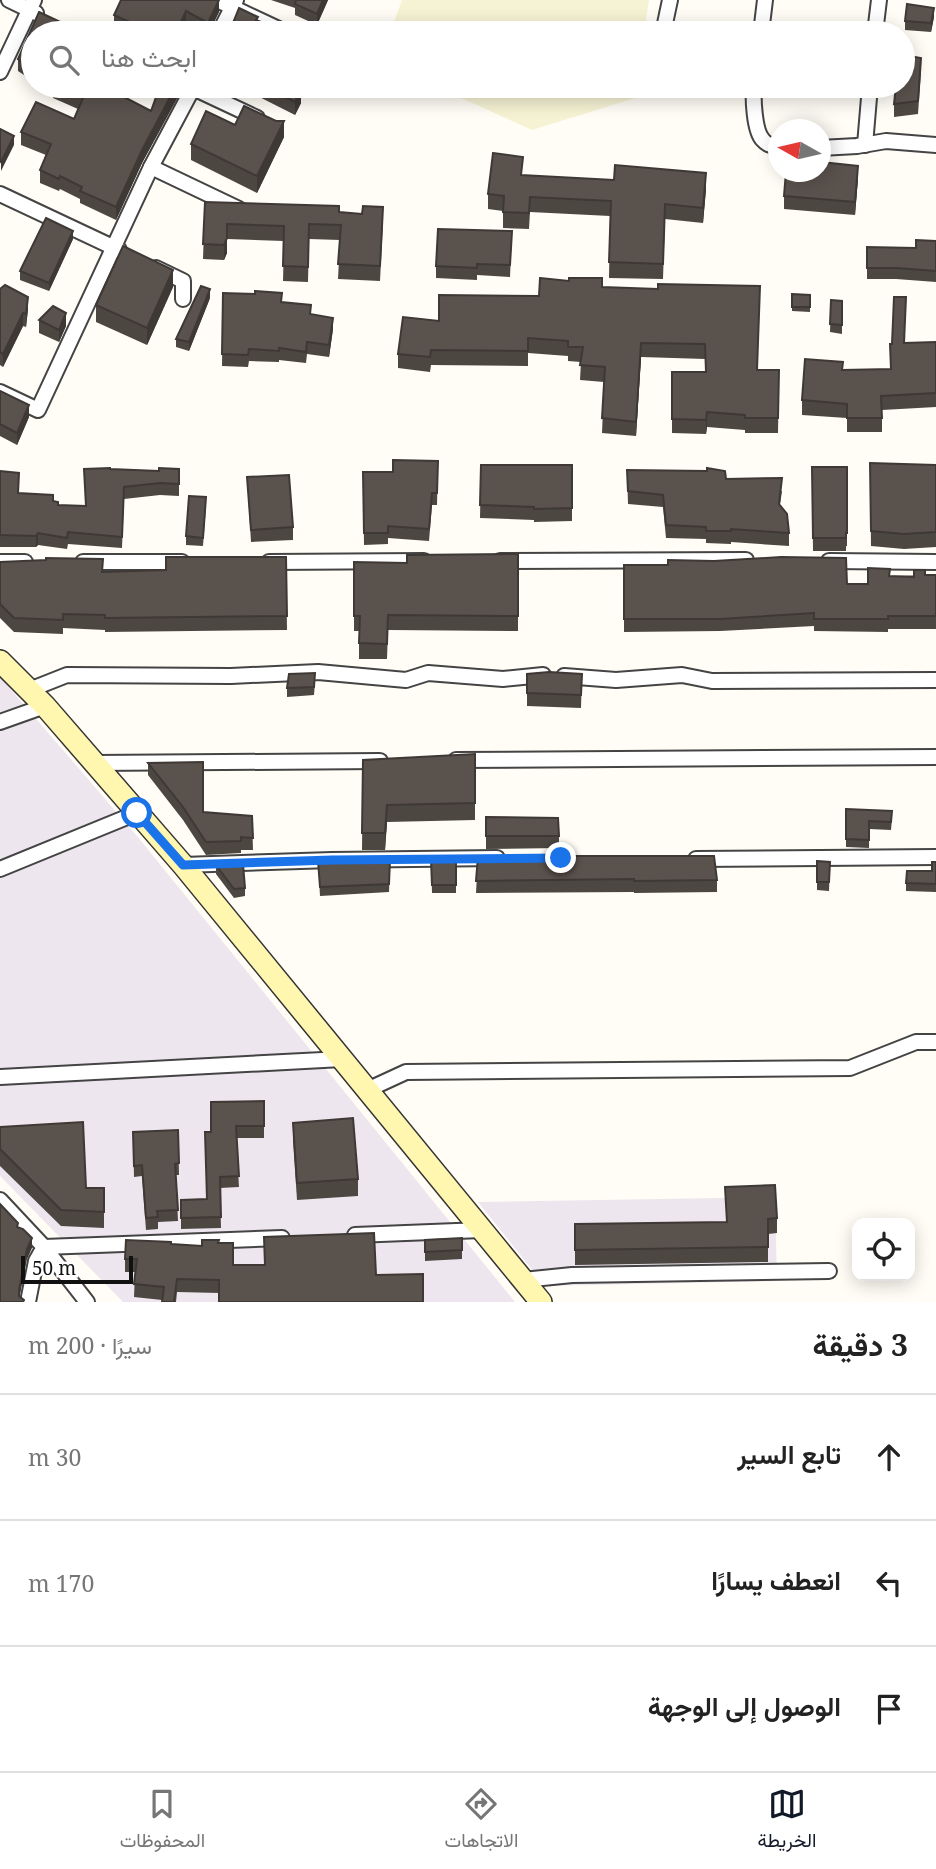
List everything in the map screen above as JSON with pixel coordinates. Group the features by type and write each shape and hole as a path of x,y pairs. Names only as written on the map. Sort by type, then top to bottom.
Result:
{"main road":[{"path":"0,661 45,706 183,865 541,1302"}],"street":[{"path":"9,0 32,5 53,21"},
{"path":"217,0 234,4 265,21"},
{"path":"666,21 670,0"},
{"path":"762,21 765,0"},
{"path":"876,21 879,0"},
{"path":"225,21 234,4"},
{"path":"24,21 32,5"},
{"path":"0,72 21,28"},
{"path":"0,391 38,410 186,98"},
{"path":"217,98 268,123"},
{"path":"753,98 761,139 768,144"},
{"path":"865,145 869,98"},
{"path":"831,147 886,141 936,145"},
{"path":"151,167 239,209"},
{"path":"0,194 183,281 183,299"},
{"path":"254,562 443,561"},
{"path":"484,561 758,561"},
{"path":"814,561 936,562"},
{"path":"0,562 40,562"},
{"path":"67,562 201,562"},
{"path":"29,690 67,675 231,676 318,672 406,680 428,673 503,679 549,675 616,680 682,675 712,681 936,680"},
{"path":"0,722 45,706"},
{"path":"439,761 936,757"},
{"path":"94,763 398,761"},
{"path":"0,869 137,813"},
{"path":"682,859 936,857"},
{"path":"183,865 507,858"},
{"path":"367,1090 406,1072 850,1068 916,1042 936,1042"},
{"path":"0,1077 342,1059"},
{"path":"0,1200 44,1247 87,1302"},
{"path":"345,1235 482,1230"},
{"path":"44,1247 290,1237"},
{"path":"29,1302 36,1261 44,1247"},
{"path":"523,1280 572,1275 829,1271"}],"shaded area":[{"path":"402,0 649,0 646,21 394,21"},
{"path":"461,98 635,98 532,130"},
{"path":"0,677 137,836 515,1302 123,1302 0,1176"},
{"path":"775,1197 777,1281 545,1286 478,1202"}],"building":[{"path":"121,0 219,0 209,21 186,11 181,21 127,21 114,15"},
{"path":"296,0 323,0 317,14 295,4"},
{"path":"907,4 934,8 931,23 905,21"},
{"path":"239,8 258,17 256,20 258,21 234,21"},
{"path":"39,12 58,21 35,21"},
{"path":"915,57 921,58 918,101 894,104 895,98 915,98"},
{"path":"83,98 126,98 151,111 156,98 170,98 116,207 80,191 82,187 60,176 59,179 40,170 51,144 21,132 36,102 74,119"},
{"path":"244,106 276,121 284,121 257,176 191,144 206,111 235,125"},
{"path":"0,129 14,136 1,162 0,161"},
{"path":"493,153 523,157 521,175 614,180 615,165 706,173 703,208 665,204 663,264 609,262 611,201 530,197 529,213 503,212 504,196 488,194"},
{"path":"831,163 858,166 855,202 784,196 785,182 831,182"},
{"path":"205,202 339,206 339,212 362,214 363,206 383,207 380,266 338,264 341,225 309,224 308,267 283,266 284,226 227,224 224,245 203,244"},
{"path":"46,218 73,231 49,283 20,271"},
{"path":"438,229 512,231 510,265 477,264 477,268 436,266"},
{"path":"916,240 936,241 936,271 867,268 867,247 916,248"},
{"path":"123,246 173,270 147,328 96,305"},
{"path":"540,278 569,281 569,278 602,278 602,287 658,289 658,284 760,286 757,370 779,370 778,418 745,418 745,415 707,412 706,420 672,419 672,372 706,372 705,344 641,343 636,422 602,418 605,367 580,365 583,347 568,347 568,341 528,338 528,351 431,350 430,357 398,354 403,317 439,321 439,295 539,296"},
{"path":"5,285 28,297 26,314 23,313 3,354 0,352 0,289"},
{"path":"201,286 210,289 189,342 176,339"},
{"path":"255,291 282,293 281,302 311,305 310,314 333,318 329,345 307,342 306,352 279,348 279,351 249,349 248,355 222,354 223,293 255,294"},
{"path":"792,294 810,295 810,307 792,307"},
{"path":"894,297 906,297 904,343 936,342 936,393 881,396 882,418 847,418 847,404 802,400 805,359 843,362 842,370 891,369"},
{"path":"831,300 842,301 842,325 830,324"},
{"path":"53,306 66,313 59,330 39,320"},
{"path":"0,391 29,405 17,433 0,424"},
{"path":"393,460 438,461 437,493 432,493 429,529 388,526 388,533 364,533 363,472 393,472"},
{"path":"870,463 936,465 936,532 904,534 871,531"},
{"path":"481,465 572,465 572,508 534,509 480,505"},
{"path":"812,467 847,467 846,538 813,538"},
{"path":"159,468 179,469 179,484 124,487 122,537 68,532 67,538 38,533 36,536 0,535 0,471 19,473 18,493 53,495 53,501 58,502 58,505 86,506 84,469 159,471"},
{"path":"707,468 725,471 726,479 782,478 779,504 787,514 789,533 731,529 706,531 706,527 666,525 663,495 628,491 627,470 707,471"},
{"path":"289,475 293,527 251,530 247,477"},
{"path":"189,496 206,497 203,538 186,536"},
{"path":"518,554 518,616 388,615 387,644 359,643 360,616 354,616 354,562 407,563 407,555"},
{"path":"166,557 286,557 287,616 105,618 105,615 63,614 63,620 14,618 0,604 0,562 46,558 103,559 102,572 166,570"},
{"path":"781,557 846,558 847,584 868,584 868,568 890,569 889,576 914,577 914,570 925,570 925,575 936,575 936,616 814,619 814,613 720,619 624,619 624,565 668,565 668,560 714,561"},
{"path":"315,673 314,687 287,688 289,674"},
{"path":"527,674 582,674 581,695 527,693"},
{"path":"475,754 475,803 387,805 385,833 362,833 363,760"},
{"path":"203,762 203,812 252,816 253,838 206,842 183,807 148,763"},
{"path":"846,809 892,811 891,822 869,821 869,840 846,839"},
{"path":"486,817 558,818 559,836 486,836"},
{"path":"478,856 714,856 717,880 476,881"},
{"path":"390,860 389,884 320,887 318,861"},
{"path":"431,860 456,860 456,885 432,885"},
{"path":"817,861 830,862 829,882 817,882"},
{"path":"932,862 936,862 936,884 906,883 907,871 932,871"},
{"path":"243,864 245,888 234,889 216,865"},
{"path":"264,1101 264,1126 236,1126 239,1176 220,1177 221,1217 181,1218 181,1200 207,1199 205,1132 211,1132 211,1102"},
{"path":"353,1118 358,1179 297,1183 293,1123"},
{"path":"83,1122 86,1188 104,1188 104,1212 61,1210 0,1149 0,1127"},
{"path":"178,1130 179,1163 175,1164 178,1210 157,1211 158,1217 146,1218 142,1165 134,1166 133,1132"},
{"path":"775,1185 777,1218 768,1219 768,1247 575,1250 575,1224 727,1222 725,1187"},
{"path":"0,1204 18,1223 17,1227 32,1238 27,1249 19,1290 23,1302 0,1302"},
{"path":"374,1233 376,1275 423,1274 423,1302 219,1302 219,1280 177,1279 174,1302 162,1302 164,1287 134,1284 137,1259 125,1259 126,1240 202,1246 202,1240 219,1240 218,1243 233,1243 233,1265 265,1265 264,1237"},
{"path":"462,1238 462,1250 425,1252 425,1240"}],"route":[{"path":"137,813 183,865 332,860 561,858"}]}
